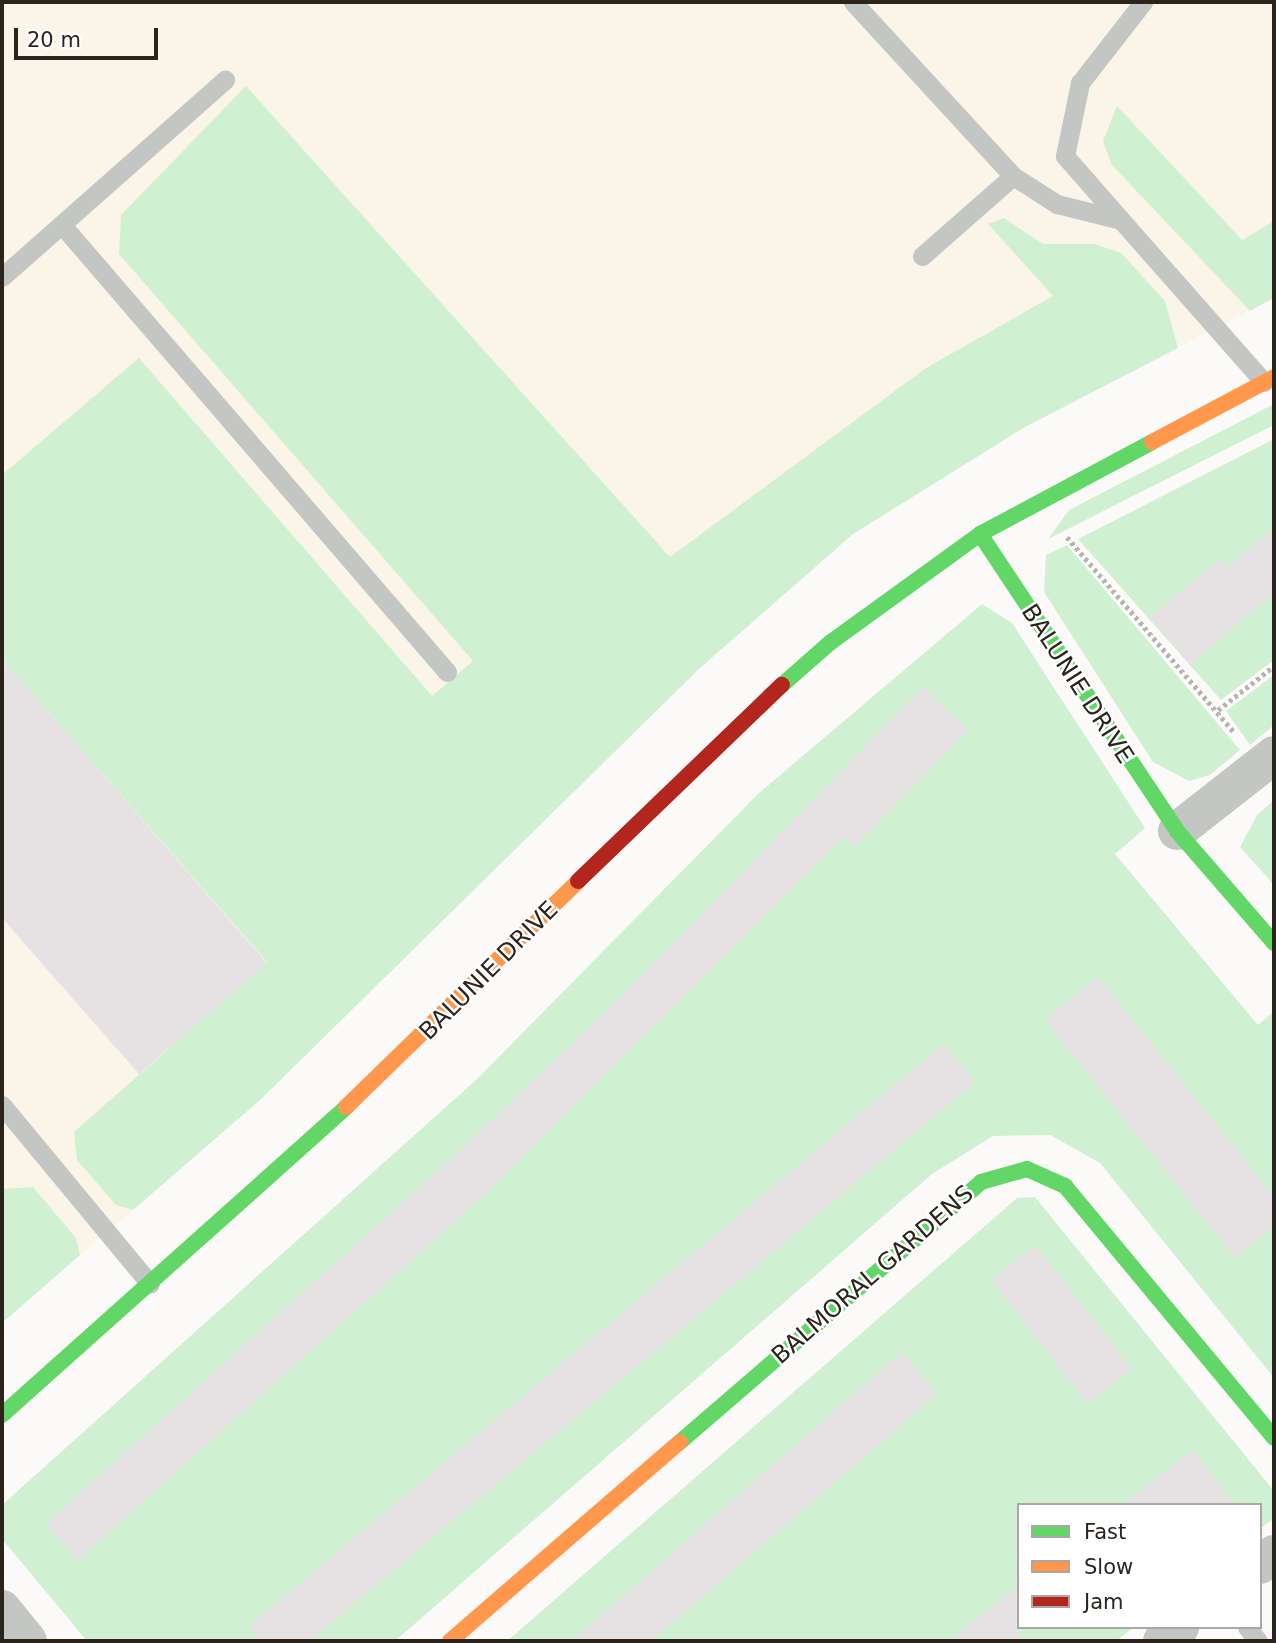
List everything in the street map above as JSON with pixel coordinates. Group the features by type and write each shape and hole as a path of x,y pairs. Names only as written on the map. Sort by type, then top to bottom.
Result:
{"street":[{"name":"BALUNIE DRIVE","path":"2,1415 412,1048 704,756 831,642 980,534 1269,379"},
{"name":"BALUNIE DRIVE","path":"980,534 1177,831 1274,943"},
{"path":"1177,831 1266,760"},
{"name":"BALMORAL GARDENS","path":"450,1641 981,1182 1027,1169 1065,1186 1274,1438"},
{"path":"2,1609 28,1641"},
{"path":"1162,1641 1177,1629"}],"lane":[{"path":"853,2 1013,176 1057,204 1121,220"},
{"path":"1143,2 1080,83 1065,156 1269,379"},
{"path":"2,278 225,80"},
{"path":"922,256 1013,176"},
{"path":"62,225 447,671"},
{"path":"2,1105 150,1284"}],"path":[{"path":"1067,537 1266,760"},
{"path":"1218,709 1274,666"}],"shaded area":[{"path":"2,2 1274,2 1274,298 1025,427 853,534 700,668 260,1100 2,1323"}],"green space":[{"path":"246,86 670,557 926,368 1053,296 988,224 1004,218 1043,244 1095,244 1121,253 1165,301 1178,348 1025,427 853,534 700,668 260,1100 133,1210 116,1205 77,1160 74,1132 267,962 2,659 2,475 139,358 432,696 473,661 119,254 121,215"},
{"path":"1117,106 1242,240 1274,221 1274,298 1250,311 1112,165 1103,141"},
{"path":"1274,404 1274,425 1048,539 1069,510"},
{"path":"1274,439 1274,660 1221,700 1078,539"},
{"path":"1067,545 1240,750 1210,775 1189,781 1153,762 1044,592 1046,555"},
{"path":"982,604 1012,623 1145,828 1115,854 1258,1025 1274,1011 1274,1378 1100,1163 1050,1135 993,1136 932,1174 395,1641 87,1641 2,1539 2,1505 477,1079 759,793"},
{"path":"1274,675 1274,725 1250,745 1226,711"},
{"path":"1274,800 1274,885 1240,847 1257,815"},
{"path":"33,1187 76,1238 80,1255 2,1323 2,1189"},
{"path":"1035,1197 1274,1491 1272,1520 1262,1528 1262,1503 1017,1503 1017,1629 1131,1629 1116,1641 507,1641 1017,1198"}],"building":[{"path":"1274,527 1274,592 1190,665 1150,618 1219,559 1227,568"},
{"path":"2,659 267,963 139,1074 2,918"},
{"path":"923,687 968,730 855,846 845,836 482,1197 78,1560 46,1524 450,1160 633,985"},
{"path":"1098,977 1274,1197 1274,1226 1235,1258 1045,1020"},
{"path":"943,1044 975,1082 309,1641 261,1641 249,1626"},
{"path":"1035,1245 1132,1369 1088,1403 991,1279"},
{"path":"902,1352 937,1394 651,1641 572,1641"},
{"path":"1192,1450 1233,1503 1125,1503"},
{"path":"1017,1588 1019,1641 948,1641"}],"traffic: fast":[{"path":"782,685 831,642 980,534 1152,442"},
{"path":"980,534 1177,831 1274,943"},
{"path":"2,1415 346,1107"},
{"path":"680,1442 981,1182 1027,1169 1065,1186 1274,1438"}],"traffic: slow":[{"path":"1152,442 1274,377"},
{"path":"346,1107 578,881"},
{"path":"450,1641 680,1442"}],"traffic: jam":[{"path":"578,881 782,685"}]}
